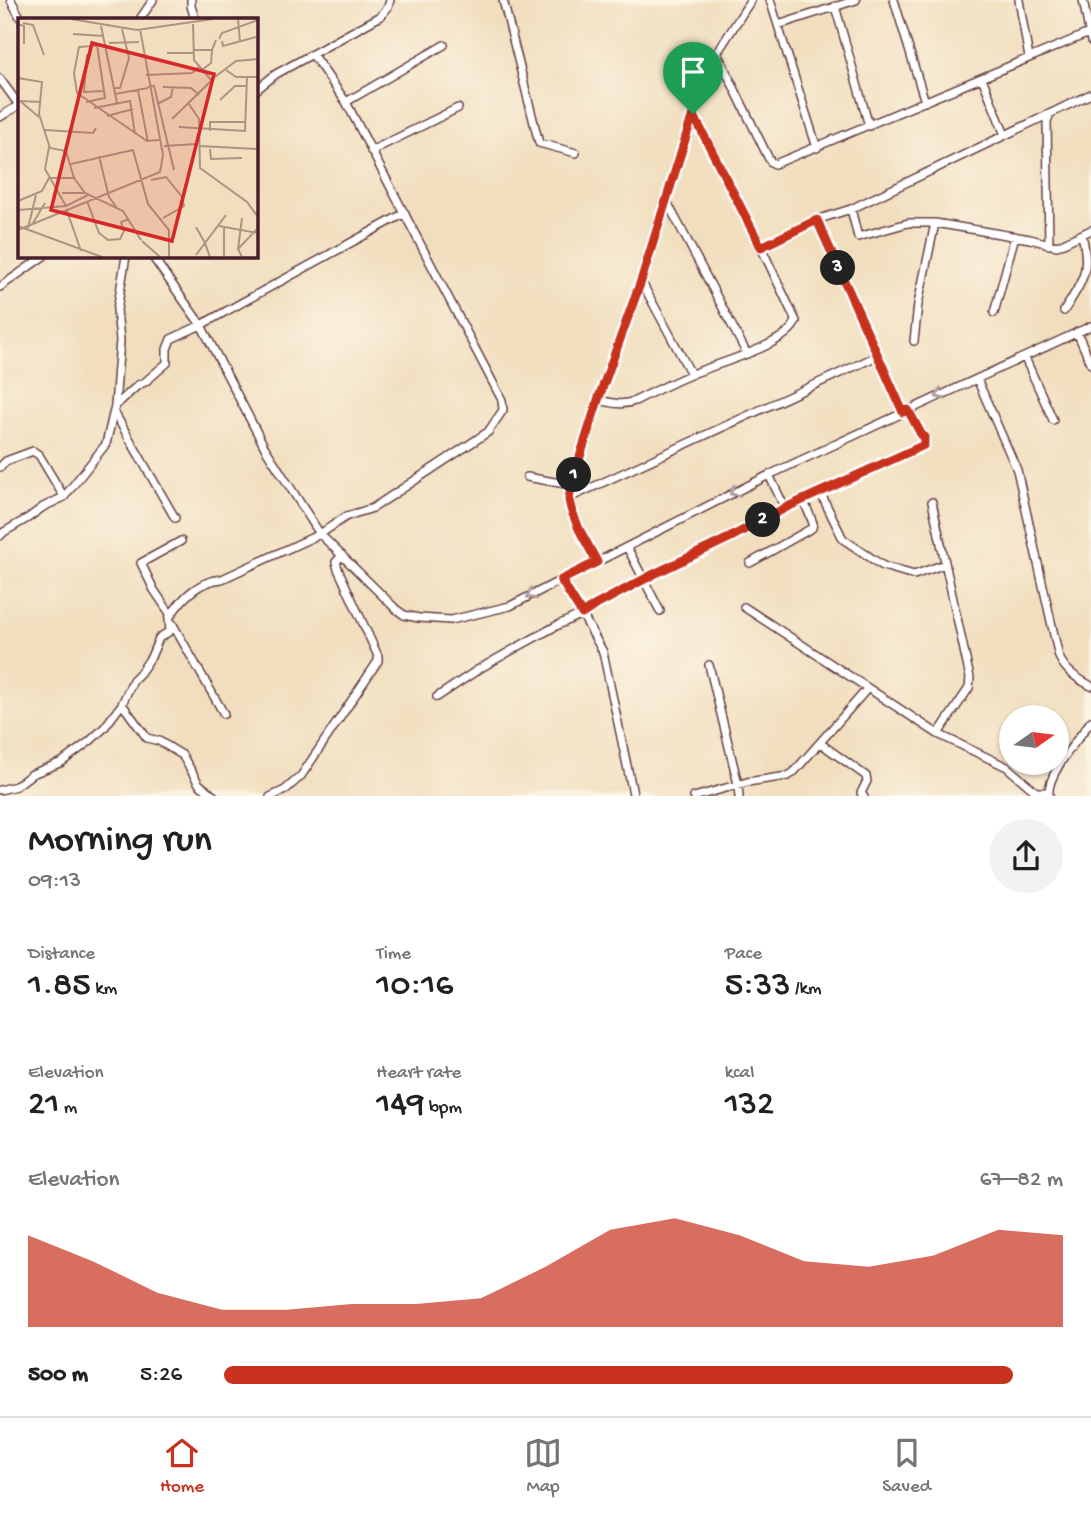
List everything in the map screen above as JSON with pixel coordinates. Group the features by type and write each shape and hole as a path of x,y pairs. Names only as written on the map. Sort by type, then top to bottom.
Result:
{"street":[{"path":"11,0 20,18"},
{"path":"141,18 153,0"},
{"path":"191,0 195,18"},
{"path":"257,89 276,74 381,16 390,0"},
{"path":"503,0 539,143 576,152"},
{"path":"597,562 574,517 569,498 571,485 641,281 704,82 717,53 751,0"},
{"path":"771,0 817,148"},
{"path":"778,25 856,0"},
{"path":"894,0 925,102"},
{"path":"1019,0 1029,58"},
{"path":"717,53 771,162 775,164 1029,58 1090,37 1083,0"},
{"path":"835,6 869,126"},
{"path":"346,102 444,45"},
{"path":"0,790 16,786 32,774 71,756 104,728 122,704 133,680 151,657 159,638 170,631 170,616 189,592 205,582 222,579 320,534 347,516 373,508 488,432 503,410 502,400 346,102 313,54"},
{"path":"982,78 1005,135"},
{"path":"0,79 18,104"},
{"path":"761,247 817,220 851,209 1091,94"},
{"path":"0,117 18,106"},
{"path":"371,150 458,108"},
{"path":"598,400 626,404 691,374 747,354 787,334 796,321 693,114"},
{"path":"1049,244 1047,121 1050,114"},
{"path":"667,202 747,354"},
{"path":"851,209 858,237 908,223 935,223 1057,246 1091,230"},
{"path":"115,409 138,385 167,363 167,349 171,339 405,213"},
{"path":"438,697 514,649 644,580 803,499 924,445 924,437 905,411 877,356 817,220"},
{"path":"914,341 918,304 935,223"},
{"path":"1063,311 1084,277 1087,265 1082,235"},
{"path":"994,313 1014,236"},
{"path":"0,287 43,257"},
{"path":"0,536 64,496 104,448 115,409 120,340 117,310 126,257"},
{"path":"153,257 201,325 265,448 320,534 396,609 404,615 419,618 451,620 510,606 769,474 1091,326"},
{"path":"641,281 691,374"},
{"path":"1077,332 1091,364"},
{"path":"569,498 877,356"},
{"path":"1025,358 1053,419"},
{"path":"977,379 1017,470 1059,657 1072,675 1091,686"},
{"path":"115,409 175,518"},
{"path":"0,467 6,461 33,451 40,455 64,496"},
{"path":"769,474 785,508"},
{"path":"527,477 571,485"},
{"path":"820,492 843,539 883,566 914,575 944,564"},
{"path":"750,563 812,528 813,523 803,499"},
{"path":"932,502 971,678 969,688 938,734"},
{"path":"181,541 141,563 224,714"},
{"path":"627,547 660,611"},
{"path":"270,796 285,790 301,776 379,661 338,569 337,562 342,555"},
{"path":"561,580 604,652 633,794"},
{"path":"744,607 938,734 1007,767 1036,792 1049,794 1048,786 1055,772 1091,721"},
{"path":"709,665 739,796"},
{"path":"694,796 793,773 868,688"},
{"path":"122,704 147,738 159,741 182,755 199,784 215,796"},
{"path":"820,743 866,776 867,782 861,793 864,796"}],"route":[{"path":"693,114 761,247 817,220 903,412 908,410 924,437 924,445 785,508 654,574 582,614 561,580 597,562 571,509 571,485 667,202 693,114"}]}
